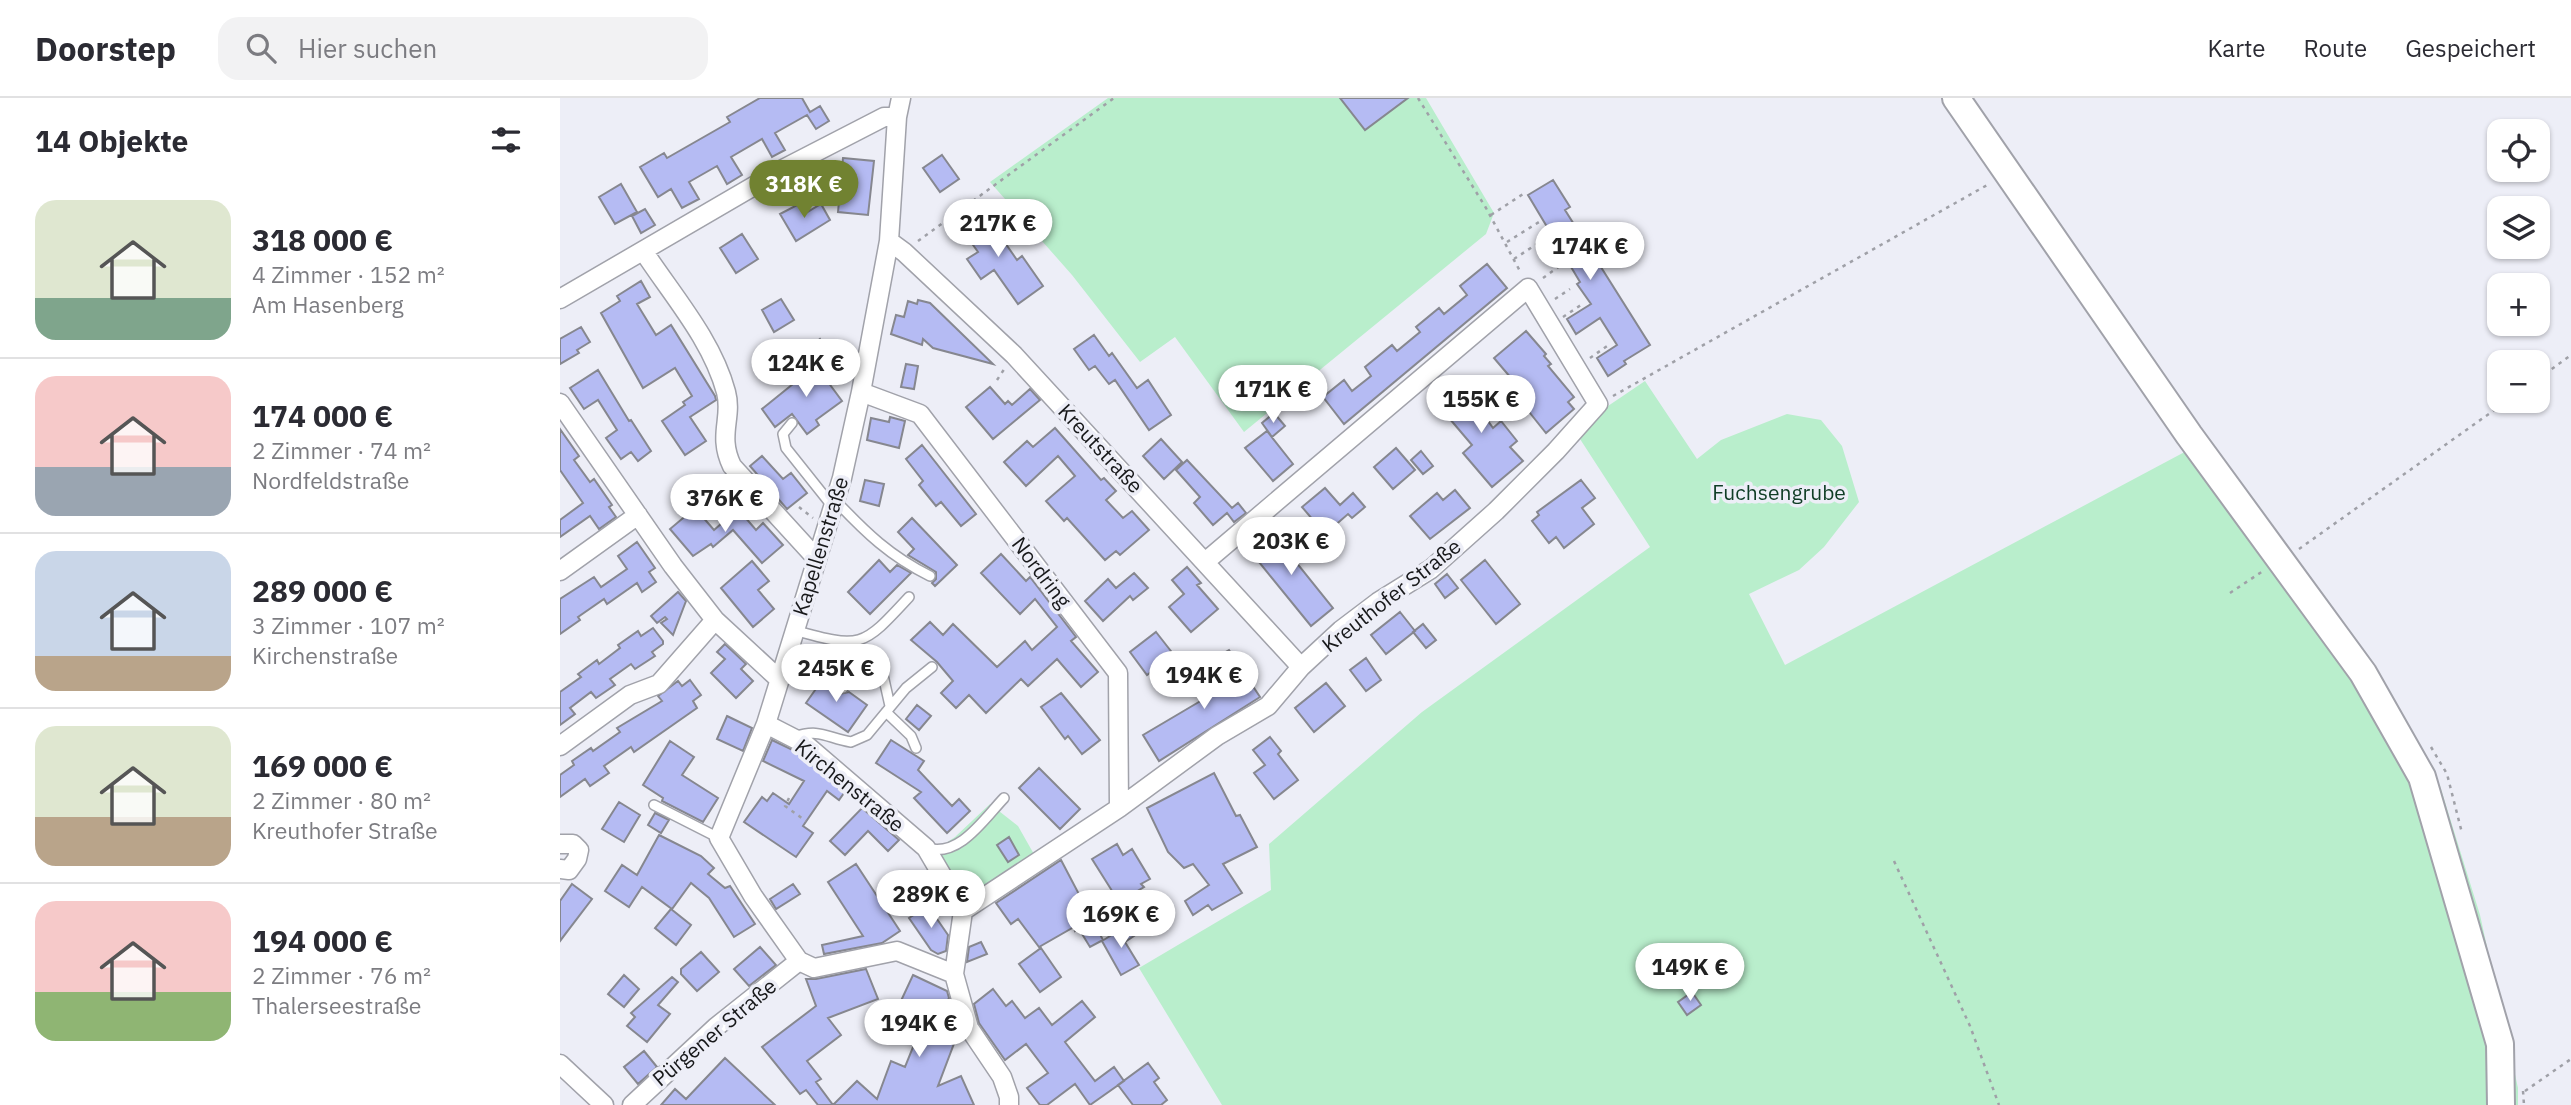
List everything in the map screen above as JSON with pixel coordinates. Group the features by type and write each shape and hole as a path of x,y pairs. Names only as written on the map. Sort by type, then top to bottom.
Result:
{"street":[{"name":"Kapellenstraße","path":"719,838 766,724 834,503 896,247 897,117 901,98"},
{"path":"1956,98 2189,435 2363,673 2422,777 2500,1044 2508,1102"},
{"path":"560,299 783,169 884,117 897,117"},
{"name":"Kreutstraße","path":"896,247 1003,344 1301,667"},
{"path":"644,252 716,361 727,396 724,450 732,466 816,558"},
{"path":"1205,562 1528,288 1598,404"},
{"name":"Nordring","path":"861,393 920,414 1118,673 1119,808"},
{"path":"560,403 715,620 779,680"},
{"name":"Kreuthofer Straße","path":"963,911 1119,808 1217,736 1268,706 1301,667 1378,602 1441,560 1551,457 1598,404"},
{"path":"560,570 638,515"},
{"path":"560,746 630,695 659,684 715,620"},
{"name":"Kirchenstraße","path":"766,724 806,744 926,848 963,911"},
{"path":"719,838 753,896 799,961 814,968 897,951 954,974"},
{"path":"560,844 573,844 579,850 577,859 569,870 560,869"},
{"path":"963,911 954,974 969,1028 1002,1077 1009,1105"},
{"name":"Pürgener Straße","path":"632,1105 716,1027 799,961"},
{"path":"560,1064 604,1105"}],"lane":[{"path":"792,423 783,434 786,449 834,503 898,560 930,576"},
{"path":"854,643 876,634 909,597"},
{"path":"794,630 854,643 867,655 883,675 888,709 911,736 916,748"},
{"path":"843,688 867,655"},
{"path":"793,737 822,732 851,742 867,735 906,688 932,667"},
{"path":"926,848 940,852 954,848 1004,799"},
{"path":"654,805 719,838"}],"path":[{"path":"896,247 1114,98"},
{"path":"1418,98 1490,215 1528,288 1564,263"},
{"path":"1598,404 2009,173"},
{"path":"1490,215 1523,194"},
{"path":"1506,243 1539,222"},
{"path":"1514,259 1549,236"},
{"path":"1551,326 1584,303"},
{"path":"1576,367 1610,344"},
{"path":"2550,370 2571,355"},
{"path":"2231,593 2280,559 2295,552 2490,413"},
{"path":"789,798 785,806 806,821"},
{"path":"1894,861 1970,1026 1999,1105"},
{"path":"2508,1102 2571,1059"}],"green space":[{"path":"1108,98 1426,98 1494,213 1486,234 1244,432 1175,337 1140,362 1072,275 990,182"},
{"name":"Fuchsengrube","path":"1645,381 1697,459 1721,440 1787,414 1821,420 1842,446 1859,502 1824,547 1799,570 1749,594 1785,665 2209,439 2368,658 2440,786 2480,915 2518,1088 2518,1105 1222,1105 1139,968 1271,890 1269,844 1422,712 1650,547 1580,439 1608,406"},
{"path":"990,804 1018,826 1035,856 983,891 958,895 938,859 940,847 955,837"}],"building":[{"path":"760,98 802,98 810,112 820,106 829,121 816,129 807,115 775,133 785,150 772,157 762,139 731,157 742,175 727,184 717,166 689,182 699,199 682,208 671,189 658,197 640,167 664,153 667,158 730,122 727,117"},
{"path":"1340,98 1408,98 1365,130"},
{"path":"942,155 959,179 940,192 923,168"},
{"path":"843,158 874,161 868,215 838,212"},
{"path":"1553,180 1570,207 1565,210 1650,345 1624,361 1626,364 1608,376 1597,358 1617,345 1600,318 1576,334 1567,319 1591,304 1577,284 1580,282 1528,195"},
{"path":"621,184 637,212 615,224 599,197"},
{"path":"799,204 804,214 821,204 830,220 796,241 780,214"},
{"path":"645,209 655,225 641,233 632,216"},
{"path":"972,209 987,231 994,227 1017,260 1022,256 1043,286 1018,304 994,270 981,279 967,259 978,252 956,221"},
{"path":"742,234 758,259 736,273 720,248"},
{"path":"1487,264 1507,288 1344,424 1323,397 1344,380 1352,391 1371,376 1365,367 1392,345 1397,351 1420,332 1416,327 1439,308 1444,314 1467,295 1460,286"},
{"path":"641,281 650,297 637,304 656,335 671,325 715,396 716,400 690,417 706,441 685,455 662,421 685,405 683,402 692,396 675,368 643,388 601,313 620,301 617,296"},
{"path":"781,299 794,320 774,332 762,310"},
{"path":"918,300 930,303 993,364 933,348 923,339 922,345 891,334 896,315 904,317 908,301 917,304"},
{"path":"581,327 590,342 577,350 579,353 560,364 560,339"},
{"path":"1526,331 1546,354 1544,356 1551,364 1548,366 1574,397 1568,402 1574,409 1546,433 1522,403 1528,398 1494,358"},
{"path":"1094,335 1109,356 1112,353 1137,388 1148,380 1171,415 1149,430 1115,380 1109,384 1095,366 1089,370 1074,349"},
{"path":"820,339 831,354 821,361 810,347"},
{"path":"824,359 837,376 828,382 842,401 816,420 819,425 807,434 792,414 775,427 762,409"},
{"path":"906,364 918,366 914,389 901,387"},
{"path":"598,370 651,451 638,461 631,452 621,459 606,438 617,430 598,400 584,409 570,388"},
{"path":"1469,378 1480,391 1472,398 1493,428 1501,421 1517,441 1510,447 1523,461 1492,487 1463,453 1472,445 1438,405"},
{"path":"990,387 1005,404 1008,401 1012,405 1030,389 1040,400 993,439 966,407"},
{"path":"1274,413 1285,426 1272,437 1262,423"},
{"path":"890,417 905,421 899,448 867,440 871,418 889,422"},
{"path":"1055,428 1101,480 1104,478 1116,491 1106,500 1123,518 1132,511 1149,530 1120,555 1116,551 1105,560 1067,518 1064,521 1046,501 1075,476 1058,456 1026,486 1004,462 1027,441 1033,447"},
{"path":"560,429 579,456 574,460 590,482 594,479 612,505 609,507 616,517 599,529 590,516 560,537 560,520 583,503 560,470"},
{"path":"1267,431 1293,464 1273,481 1245,448"},
{"path":"1161,439 1182,462 1164,479 1143,456"},
{"path":"922,445 976,514 961,526 941,502 936,506 919,485 923,481 906,459"},
{"path":"1396,448 1415,470 1393,489 1374,467"},
{"path":"1421,451 1433,466 1423,474 1411,460"},
{"path":"762,456 783,479 791,473 807,493 787,509 750,466"},
{"path":"1187,460 1232,508 1238,503 1246,513 1234,522 1227,513 1213,525 1194,503 1200,497 1176,470"},
{"path":"865,480 884,484 879,506 860,501"},
{"path":"1581,480 1595,498 1582,508 1594,524 1564,548 1556,537 1549,543 1532,521 1539,515 1537,512"},
{"path":"1325,488 1340,505 1353,493 1365,507 1352,518 1348,514 1325,534 1302,507"},
{"path":"1455,490 1470,508 1430,539 1410,516 1437,493 1443,500"},
{"path":"695,508 714,530 738,509 756,530 763,523 783,545 762,563 733,530 713,547 711,544 693,556 670,529"},
{"path":"912,518 957,565 935,586 932,583 936,579 936,572 908,555 914,549 898,532"},
{"path":"1281,526 1291,540 1283,546 1333,608 1311,626 1250,551"},
{"path":"637,542 655,568 649,572 656,582 642,592 637,583 607,604 604,599 560,634 560,599 594,577 601,587 627,569 618,556"},
{"path":"1001,554 1026,581 1030,577 1076,637 1071,641 1098,672 1081,687 1057,659 1028,686 1021,679 986,713 969,695 956,708 941,693 953,681 937,662 911,640 930,622 943,635 953,624 997,667 1025,641 1032,650 1057,627 1035,599 1020,614 981,573"},
{"path":"879,560 890,572 897,565 911,573 870,614 848,592"},
{"path":"1485,560 1520,604 1496,624 1461,580"},
{"path":"752,561 769,581 758,590 774,609 753,627 721,588"},
{"path":"1187,567 1201,583 1197,585 1218,609 1191,632 1169,607 1184,594 1172,580"},
{"path":"1134,573 1148,588 1133,600 1130,596 1103,621 1085,601 1108,579 1116,588"},
{"path":"1447,574 1458,588 1445,598 1435,584"},
{"path":"678,592 686,601 673,635 661,623 667,619 665,617 657,623 651,616"},
{"path":"1400,612 1415,631 1386,654 1371,635"},
{"path":"1423,624 1436,640 1426,648 1413,632"},
{"path":"653,628 663,641 663,644 652,652 655,656 635,669 631,664 610,679 615,685 596,698 591,692 570,708 575,714 560,725 560,692 581,677 578,674 597,660 599,664 620,648 618,645 638,631 641,636"},
{"path":"1156,632 1174,655 1147,675 1130,652"},
{"path":"725,644 746,664 741,669 753,681 736,698 711,673 725,659 717,652"},
{"path":"1229,650 1260,697 1159,761 1143,735 1231,683 1215,658"},
{"path":"1366,658 1381,680 1366,691 1350,670"},
{"path":"825,676 837,684 839,694 849,692 867,705 848,732 806,703"},
{"path":"690,680 701,695 693,701 697,708 634,752 631,747 604,766 609,773 590,786 585,779 560,797 560,775 574,765 572,761 591,748 593,751 620,732 617,728 662,701 658,696 678,681 682,686"},
{"path":"1326,683 1345,706 1314,732 1295,708"},
{"path":"1061,693 1100,740 1082,754 1068,736 1065,739 1041,707"},
{"path":"917,705 931,716 919,730 906,719"},
{"path":"727,716 752,728 743,751 717,739"},
{"path":"1270,737 1281,751 1278,754 1298,780 1274,799 1254,773 1265,765 1253,750"},
{"path":"772,740 799,753 844,793 839,800 827,791 803,826 813,833 796,857 744,822 762,797 767,801 773,793 789,804 804,781 763,761"},
{"path":"891,740 924,761 918,770 952,806 959,799 970,811 947,833 914,798 921,792 876,763"},
{"path":"670,741 694,757 682,775 718,798 703,822 662,801 663,798 643,785"},
{"path":"1039,768 1080,809 1060,829 1019,788"},
{"path":"1214,773 1236,816 1240,815 1257,847 1223,864 1242,893 1212,910 1208,905 1193,915 1185,901 1209,885 1193,864 1184,868 1168,852 1147,808"},
{"path":"619,802 640,815 624,842 602,829"},
{"path":"862,808 899,840 888,851 868,831 845,855 830,841"},
{"path":"655,813 669,820 661,833 648,825"},
{"path":"659,835 701,856 714,868 708,874 725,888 730,886 755,924 734,937 709,898 691,883 672,909 642,887 629,907 605,891 622,865 637,875"},
{"path":"1009,837 1019,855 1008,862 997,845"},
{"path":"1117,844 1123,855 1132,849 1150,879 1141,884 1144,887 1119,902 1092,859"},
{"path":"1061,860 1103,940 1090,947 1079,929 1075,931 1074,927 1039,947 1018,919 1011,924 996,903"},
{"path":"856,864 900,931 882,943 824,954 822,945 863,936 828,882"},
{"path":"572,884 592,899 560,941 560,901"},
{"path":"793,884 800,894 776,909 770,899"},
{"path":"928,906 948,935 946,951 938,954 931,950 909,918"},
{"path":"671,909 691,925 676,945 655,928"},
{"path":"1128,925 1134,936 1125,942 1139,965 1121,975 1102,941"},
{"path":"981,942 987,954 967,962 969,947"},
{"path":"760,947 776,965 749,986 734,969"},
{"path":"1041,948 1061,977 1040,992 1019,964"},
{"path":"701,952 719,972 697,991 681,974 681,969"},
{"path":"866,969 878,999 828,1018 841,1035 807,1061 821,1079 816,1082 833,1105 818,1105 806,1090 800,1094 762,1047 816,1006 806,979"},
{"path":"624,975 639,989 624,1007 608,994"},
{"path":"913,975 947,991 949,998 931,1036 943,1027 958,1033 938,1086 961,1076 974,1105 833,1105 857,1081 877,1099 891,1061 905,1067 922,1025 899,1013 903,1005 900,1003"},
{"path":"672,977 678,982 658,1005 670,1014 647,1042 627,1026 635,1017 631,1013"},
{"path":"993,989 1006,1006 1012,1001 1025,1018 1039,1008 1052,1025 1082,1001 1095,1017 1065,1042 1095,1081 1114,1067 1124,1081 1090,1105 1075,1084 1047,1105 1040,1105 1027,1088 1048,1073 1026,1044 1005,1060 979,1023 974,1004"},
{"path":"1692,992 1701,1005 1687,1015 1678,1002"},
{"path":"644,1051 657,1067 638,1084 624,1067"},
{"path":"725,1058 775,1105 661,1105 675,1089 686,1099"},
{"path":"1148,1063 1159,1078 1154,1082 1167,1100 1161,1105 1133,1105 1118,1085"}]}
